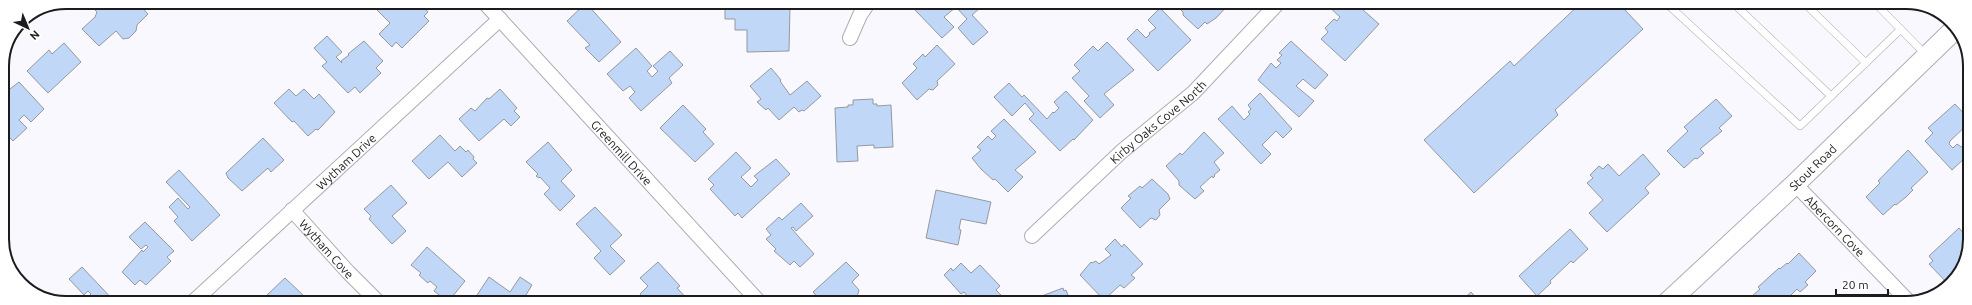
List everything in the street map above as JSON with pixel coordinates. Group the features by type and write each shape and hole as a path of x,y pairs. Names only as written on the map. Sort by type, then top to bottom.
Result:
{"street":[{"name":"Greenmill Drive","path":"491,9 754,296"},
{"path":"850,38 864,9"},
{"name":"Kirby Oaks Cove North","path":"1032,236 1121,152 1193,93 1272,9"},
{"name":"Wytham Drive","path":"199,296 500,19"},
{"name":"Stout Road","path":"1675,296 1795,184 1952,32"},
{"name":"Abercorn Cove","path":"1795,184 1903,296"},
{"name":"Wytham Cove","path":"292,210 348,272 372,296"}],"lane":[{"path":"1673,9 1800,126 1901,29"},
{"path":"1739,9 1831,96"},
{"path":"1811,9 1866,63"},
{"path":"1881,9 1927,56"}],"building":[{"path":"94,9 143,9 148,14 137,25 136,31 129,38 123,39 116,31 99,46 82,29 95,17 97,12"},
{"path":"376,9 425,9 428,12 424,16 429,21 402,48 396,42 392,47 379,34 390,23"},
{"path":"580,9 591,9 621,42 599,62 585,48 590,45 567,21"},
{"path":"725,9 790,9 789,51 747,52 747,30 735,30 735,19 725,19"},
{"path":"954,9 944,17 954,27 942,38 915,10"},
{"path":"958,9 979,9 972,15 988,32 973,45 958,28 967,19"},
{"path":"1159,9 1161,9 1191,40 1158,71 1127,39 1137,29 1146,38 1150,34 1149,33 1156,28 1148,20"},
{"path":"1180,9 1224,9 1216,18 1207,24 1205,22 1198,29 1183,15 1183,12"},
{"path":"1331,9 1362,9 1379,24 1345,61 1321,39 1328,32 1325,28 1334,19 1337,21 1340,17"},
{"path":"1575,9 1626,9 1625,10 1643,29 1555,110 1558,115 1474,193 1424,140 1510,61 1514,66"},
{"path":"327,36 342,52 336,57 342,63 341,61 349,55 348,54 364,41 383,61 376,68 381,73 360,93 355,87 348,93 322,66 327,62 314,48"},
{"path":"1291,41 1328,75 1315,89 1303,79 1296,86 1314,101 1299,117 1258,80 1271,63 1276,68 1281,63 1277,60 1282,55 1279,53"},
{"path":"1107,42 1134,70 1104,94 1114,105 1100,118 1084,101 1089,96 1072,78 1080,71 1074,65 1093,46 1098,51"},
{"path":"64,43 81,62 48,93 27,71 49,50 52,54"},
{"path":"937,45 955,64 937,81 938,85 933,90 929,89 917,100 902,83 917,68 913,64 923,54 925,57"},
{"path":"636,48 652,66 647,71 652,77 658,71 653,66 670,51 683,65 669,78 672,83 641,111 629,98 635,92 630,86 623,91 607,74"},
{"path":"771,68 781,80 780,81 790,95 807,81 821,96 804,111 802,110 799,112 794,107 779,120 768,108 766,110 757,102 761,99 750,86"},
{"path":"19,82 44,109 31,122 24,115 19,120 27,128 13,141 9,137 9,90"},
{"path":"1009,83 1022,97 1024,95 1047,119 1059,108 1054,102 1066,91 1093,120 1074,140 1073,139 1060,151 1029,119 1034,114 1025,103 1012,116 994,97"},
{"path":"289,89 296,96 304,89 314,99 319,94 335,112 318,130 316,129 308,136 274,103"},
{"path":"500,89 517,108 514,111 520,117 511,126 504,119 479,141 459,119 471,108 475,111 487,98 489,99"},
{"path":"1260,93 1292,129 1283,138 1276,131 1262,145 1271,154 1261,164 1218,119 1232,106 1244,120 1250,114 1248,112 1251,109 1248,105"},
{"path":"873,99 873,104 877,104 877,106 891,105 893,147 874,148 874,145 857,146 858,161 837,162 835,108 853,105 853,100"},
{"path":"1716,99 1732,116 1719,128 1722,131 1700,149 1704,153 1697,159 1695,158 1684,168 1667,151 1688,131 1684,127"},
{"path":"1955,104 1963,113 1963,129 1950,141 1949,144 1953,148 1957,144 1963,148 1963,160 1952,170 1925,141 1933,133 1928,128"},
{"path":"683,105 706,129 703,132 714,144 695,162 660,128"},
{"path":"1004,119 1036,152 1015,170 1023,177 1008,192 995,179 993,180 981,169 972,158 981,150 977,147 988,136 992,140 996,136 991,131"},
{"path":"1204,132 1224,153 1214,162 1220,170 1214,175 1215,176 1213,178 1212,176 1200,187 1204,191 1195,199 1179,185 1179,181 1166,166 1180,153 1182,155"},
{"path":"440,135 455,151 460,146 466,152 468,150 474,157 473,159 477,163 462,177 448,162 429,179 412,161"},
{"path":"263,138 284,160 271,172 268,168 242,191 228,178 226,173"},
{"path":"548,142 572,170 561,181 575,196 560,211 544,194 550,188 540,177 539,178 536,176 538,174 526,162"},
{"path":"1908,150 1928,172 1911,188 1913,190 1906,197 1896,205 1895,204 1883,215 1866,197 1880,183 1878,181"},
{"path":"736,152 751,168 741,177 751,187 758,180 754,176 776,159 790,174 742,218 738,213 735,216 710,189 714,185 708,179"},
{"path":"1643,154 1660,174 1645,188 1649,193 1607,232 1589,213 1603,200 1587,183 1593,178 1590,175 1599,166 1603,169 1608,164 1619,176"},
{"path":"179,170 220,215 192,241 174,221 178,217 169,207 178,198 188,209 190,207 166,182"},
{"path":"1152,179 1168,194 1170,199 1159,210 1160,215 1156,220 1151,218 1140,228 1121,208 1131,198 1128,196 1140,186 1142,188"},
{"path":"391,185 407,203 392,216 406,231 392,244 369,219 371,216 364,209"},
{"path":"936,190 991,202 986,224 961,219 959,229 961,230 958,245 926,238"},
{"path":"801,203 813,216 796,231 793,227 791,228 814,254 800,267 794,261 790,265 774,251 776,249 766,239 771,235 766,229 779,217 782,220"},
{"path":"595,207 622,235 610,246 625,261 610,275 594,258 601,251 576,224"},
{"path":"145,222 174,251 167,257 171,261 146,285 140,280 135,285 122,272 142,250 143,252 148,247 146,245 141,249 129,237"},
{"path":"1959,228 1963,233 1963,246 1957,264 1951,274 1945,280 1929,264 1933,261 1929,256"},
{"path":"1570,229 1588,249 1573,263 1571,261 1537,296 1519,276"},
{"path":"1115,239 1122,247 1124,244 1143,264 1131,275 1135,278 1124,288 1120,285 1108,296 1100,296 1080,275 1091,262 1096,261 1099,264 1111,255 1105,249"},
{"path":"427,247 465,281 453,296 440,296 434,291 437,287 430,281 428,283 419,275 421,273 411,265"},
{"path":"1799,253 1816,271 1805,282 1808,285 1800,292 1797,289 1790,296 1752,296 1760,289 1758,287 1779,268 1780,269 1787,263 1788,264"},
{"path":"658,262 680,286 677,288 684,296 642,296 640,294 648,286 640,278"},
{"path":"846,262 859,275 852,282 859,290 857,296 816,296 813,292"},
{"path":"961,263 971,273 980,265 1000,286 996,290 1002,296 967,296 964,292 961,294 944,275 951,268 953,271"},
{"path":"82,267 109,296 89,296 91,294 88,291 84,295 69,279"},
{"path":"489,277 510,292 520,277 532,285 525,296 476,296"},
{"path":"285,278 303,295 268,296 267,295"},
{"path":"1063,288 1064,291 1066,290 1068,296 1042,296"},
{"path":"1471,292 1475,296 1467,296"}]}
